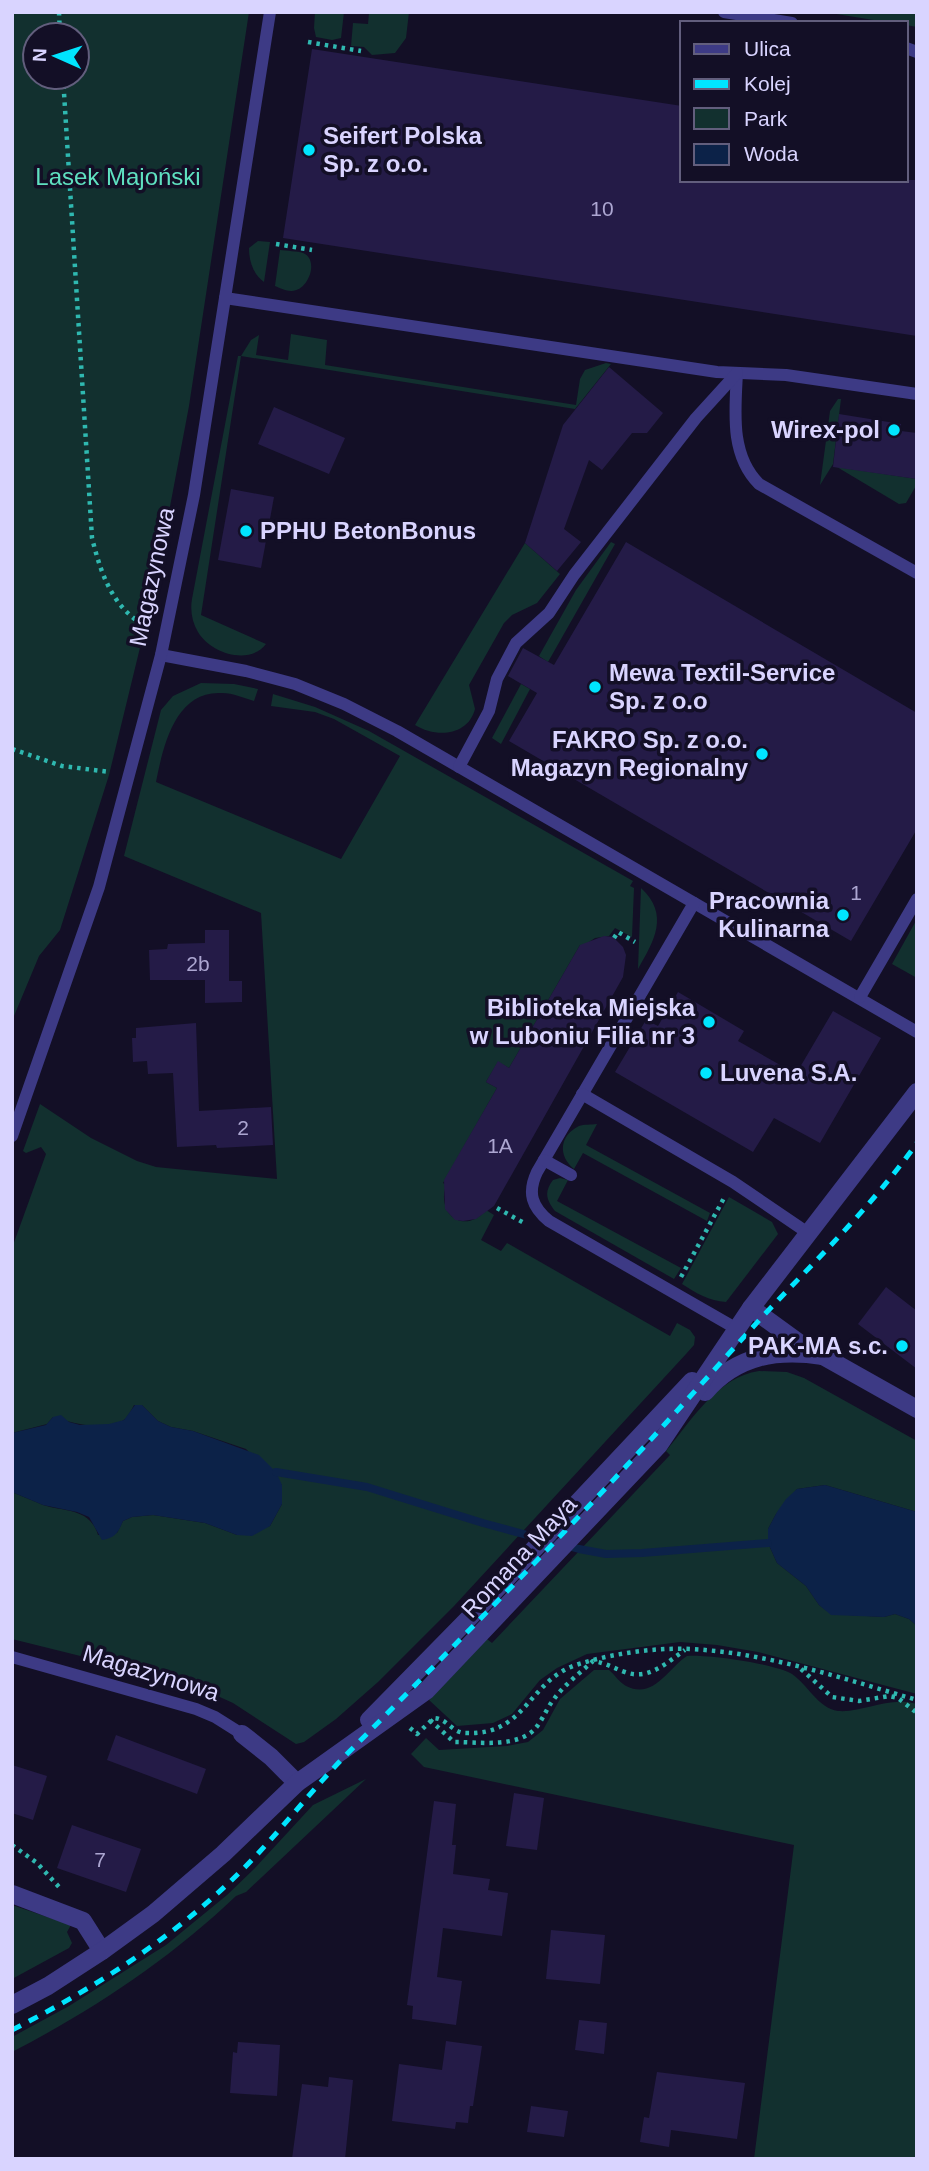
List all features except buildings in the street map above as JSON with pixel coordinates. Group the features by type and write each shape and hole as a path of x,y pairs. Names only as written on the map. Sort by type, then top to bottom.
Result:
{"street":[{"name":"Romana Maya","path":"303,1779 426,1691 659,1445 751,1308 917,1092"},
{"path":"751,1308 823,1356 917,1409"},
{"name":"Romana Maya","path":"12,2005 48,1986 153,1914 195,1879 404,1687 616,1463 733,1334"},
{"path":"659,1445 719,1376 732,1368 762,1356 782,1353 823,1356"},
{"name":"Magazynowa","path":"242,1734 303,1779"},
{"path":"12,1894 83,1921 102,1951"}],"lane":[{"name":"Magazynowa","path":"12,1136 87,926 161,655 194,495 270,12"},
{"path":"724,12 780,21"},
{"path":"225,298 737,373 786,374 917,394"},
{"path":"737,373 738,444 749,474 760,484 917,573"},
{"path":"459,767 489,711 500,672 516,643 550,612 574,575 688,428 737,373"},
{"path":"161,655 246,671 295,684 344,704 459,767 917,1032"},
{"path":"860,997 917,899"},
{"path":"694,903 544,1160 532,1183 531,1194 539,1213 549,1222 673,1293 733,1334"},
{"path":"582,1094 733,1182 808,1233"},
{"path":"544,1160 570,1175"},
{"name":"Magazynowa","path":"12,1657 197,1709 242,1734"}],"path":[{"path":"307,42 361,51"},
{"path":"64,91 92,538 98,564 120,605 147,627 166,633"},
{"path":"276,244 312,250"},
{"path":"12,749 62,766 130,775"},
{"path":"614,938 618,932 635,942"},
{"path":"673,1293 696,1245 725,1195"},
{"path":"430,1720 454,1741 490,1742 519,1738 537,1726 555,1697 593,1661 605,1662 629,1674 649,1673 686,1649"},
{"path":"402,1720 417,1734 430,1720 440,1719 456,1732 489,1731 503,1727 515,1719 538,1690 569,1667 617,1654 686,1649 731,1653 800,1668 917,1700"},
{"path":"800,1668 832,1697 859,1701 889,1696 898,1698 917,1713"},
{"path":"12,1845 42,1867 64,1894"}],"green space":[{"name":"Lasek Majoński","path":"12,12 249,12 189,406 155,586 109,775 60,930 39,956 14,1016 12,1046"},
{"path":"315,12 344,12 341,38 332,40 316,37"},
{"path":"409,12 406,38 395,53 372,55 364,47 351,46 353,23 368,24 369,13"},
{"path":"824,12 917,12 917,27 908,25 908,21 880,21"},
{"path":"258,241 270,242 264,282 254,271 250,258 249,248"},
{"path":"280,250 303,253 311,262 307,281 297,290 289,291 275,286"},
{"path":"291,334 327,340 325,365 576,405 580,379 585,370 611,364 575,409 241,356 251,340 259,335 256,355 288,360"},
{"path":"238,356 241,356 201,615 266,644 259,651 240,655 220,651 211,646 198,632 191,607"},
{"path":"838,399 841,399 833,464 820,485 830,411"},
{"path":"837,467 917,479 917,484 906,503 899,504"},
{"path":"611,542 615,544 548,662 539,656 576,590"},
{"path":"525,543 560,574 537,603 512,615 504,623 469,685 475,709 466,725 441,733 415,725"},
{"path":"201,683 234,684 258,689 254,701 222,693 206,695 193,701 182,711 168,738 156,782 341,859 400,756 334,719 315,712 271,706 273,694 315,707 369,731 633,881 630,886 634,888 632,937 615,928 609,936 595,938 583,946 580,945 509,1068 498,1062 486,1082 497,1088 443,1183 446,1185 445,1205 454,1218 461,1221 469,1221 486,1210 494,1215 481,1240 501,1251 507,1243 670,1336 677,1323 690,1330 695,1337 694,1345 686,1354 454,1606 378,1682 336,1719 304,1742 296,1744 233,1703 189,1683 12,1639 12,1492 43,1505 83,1515 94,1526 98,1535 117,1533 123,1521 132,1517 153,1515 205,1523 237,1535 270,1526 282,1504 282,1485 246,1449 193,1431 171,1427 158,1421 142,1405 134,1405 125,1419 109,1425 90,1426 53,1417 47,1424 12,1433 12,1248 46,1154 41,1147 26,1153 23,1151 40,1104 91,1138 137,1161 156,1167 277,1179 261,913 124,856 161,710 173,696"},
{"path":"521,684 530,689 501,744 492,738"},
{"path":"641,888 650,898 657,918 654,938 638,969"},
{"path":"917,919 917,978 892,964"},
{"path":"597,1124 586,1145 710,1213 707,1221 583,1153 574,1169 565,1158 564,1141 572,1130 579,1126"},
{"path":"553,1180 568,1180 557,1201 681,1268 674,1279 555,1211 547,1192"},
{"path":"729,1197 772,1222 778,1234 726,1302 708,1298 682,1284"},
{"path":"759,1371 787,1372 804,1378 917,1441 917,1512 825,1485 797,1489 776,1514 768,1529 768,1543 777,1563 806,1586 819,1605 831,1614 884,1617 895,1614 909,1619 917,1626 917,1694 758,1652 680,1642 587,1654 557,1668 540,1680 512,1714 493,1723 457,1726 429,1700 487,1639 492,1643 670,1455 666,1451 706,1402 730,1382"},
{"path":"687,1656 741,1660 784,1670 798,1679 825,1706 838,1711 896,1702 917,1704 917,2159 754,2159 794,1845 424,1767 411,1754 426,1738 439,1750 507,1746 528,1742 543,1730 560,1699 594,1670 609,1670 626,1686 645,1689 660,1681"},
{"path":"366,1779 246,1892 236,1896 185,1941 101,2001 12,2052 12,2037 69,2006 166,1945 227,1895 313,1805"},
{"path":"12,1905 71,1925 67,1932 72,1943 69,1948 12,1979"}],"water":[{"path":"135,1405 142,1405 158,1421 171,1427 193,1431 259,1455 276,1472 282,1485 282,1504 270,1526 252,1536 237,1535 205,1523 153,1515 132,1517 123,1521 116,1534 102,1540 89,1517 43,1505 12,1492 12,1433 46,1425 53,1417 61,1415 69,1422 80,1425 109,1424 124,1420"},
{"path":"825,1485 917,1512 917,1626 909,1619 895,1614 884,1617 831,1615 819,1605 806,1586 777,1563 768,1543 768,1529 777,1512 797,1489"}],"waterway":[{"path":"276,1472 367,1487 483,1523 606,1554 768,1543"}],"railway":[{"path":"12,2030 131,1961 187,1920 238,1874 345,1756 507,1591 824,1253 917,1143"}],"place":[{"name":"Seifert Polska Sp. z o.o.","path":"309,150"},
{"name":"Wirex-pol","path":"894,430"},
{"name":"PPHU BetonBonus","path":"246,531"},
{"name":"Mewa Textil-Service Sp. z o.o","path":"595,687"},
{"name":"FAKRO Sp. z o.o. Magazyn Regionalny","path":"762,754"},
{"name":"Pracownia Kulinarna","path":"843,915"},
{"name":"Biblioteka Miejska w Luboniu Filia nr 3","path":"709,1022"},
{"name":"Luvena S.A.","path":"706,1073"},
{"name":"PAK-MA s.c.","path":"902,1346"}]}
